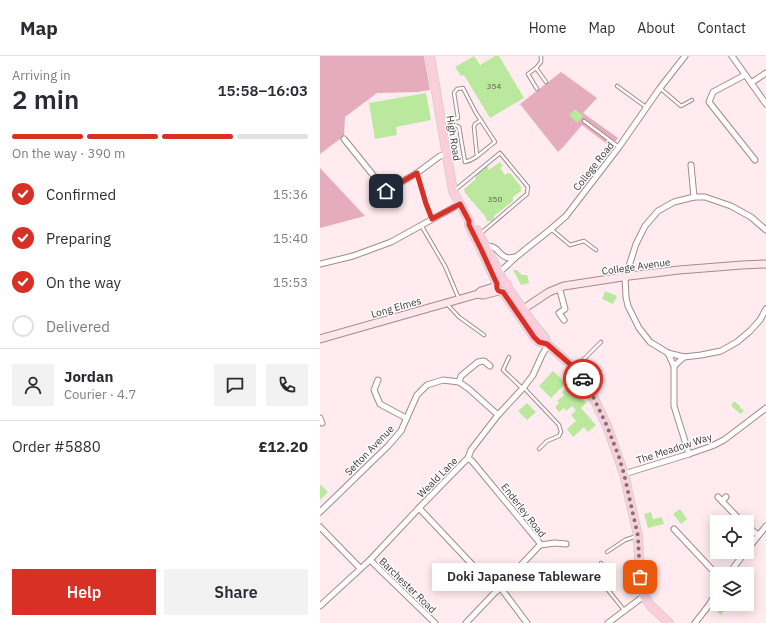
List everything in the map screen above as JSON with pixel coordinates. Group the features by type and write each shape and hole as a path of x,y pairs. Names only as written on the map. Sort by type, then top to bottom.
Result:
{"main road":[{"name":"High Road","path":"430,56 453,191 469,221 469,225 500,272 501,287"},
{"name":"High Road","path":"469,221 473,223 480,234 484,248 501,287 520,311 527,329 539,342 547,345 570,364 589,388 604,420 619,457 624,474 638,536 640,577 644,596 650,605 668,623"}],"street":[{"name":"College Road","path":"500,272 516,256 552,229 566,216 619,147 660,88 685,56"},
{"path":"740,56 733,58 766,104"},
{"path":"751,83 766,73"},
{"path":"745,75 713,92 709,102 755,160"},
{"path":"344,140 386,191 417,173 440,156 447,154"},
{"path":"691,165 694,197"},
{"path":"766,230 751,217 731,206 705,197 694,197 674,202 658,211 646,226 636,244 628,266 626,297 638,328 650,342 668,353 684,357 721,351 737,342 760,320 766,310"},
{"path":"320,264 353,256 391,242 460,204"},
{"path":"484,248 491,246 495,247 508,258 516,256"},
{"name":"College Avenue","path":"520,311 559,287 627,276 679,270 766,264"},
{"name":"Long Elmes","path":"320,339 478,294 483,295 501,287"},
{"path":"559,287 564,308 559,313 564,320"},
{"name":"Weald Lane","path":"320,606 370,560 468,458 471,450 498,415 533,375 547,345"},
{"path":"668,353 674,366 674,406 689,454"},
{"path":"674,366 684,357"},
{"path":"490,366 484,361 478,362 461,376 459,382 498,415"},
{"path":"378,380 374,390 380,404 406,418"},
{"name":"Sefton Avenue","path":"320,512 388,446 400,431 417,395 427,385 443,380 459,382"},
{"name":"The Meadow Way","path":"624,474 712,446 724,440 766,408"},
{"name":"Enderley Road","path":"468,458 540,545 498,589"},
{"path":"722,498 736,515"},
{"path":"419,508 498,589 527,623"},
{"path":"754,540 766,526"},
{"path":"320,527 360,568"},
{"path":"674,529 710,568"},
{"path":"754,532 758,535"},
{"path":"540,545 555,543 566,544"},
{"path":"733,567 740,559"},
{"name":"Barchester Road","path":"370,560 435,623"},
{"path":"466,623 498,589"},
{"path":"608,623 644,596"},
{"path":"695,623 710,603"}],"lane":[{"path":"537,89 528,74 541,62 541,56"},
{"path":"536,68 546,82"},
{"path":"617,86 647,107"},
{"path":"463,88 495,142 477,156 464,162 458,118 454,93 457,89 463,88"},
{"path":"660,88 681,106 692,100"},
{"path":"442,124 458,118"},
{"path":"477,156 474,124 481,120"},
{"path":"584,121 619,147"},
{"path":"442,124 452,124 459,127"},
{"path":"453,191 500,153 528,187 527,194 480,234"},
{"path":"417,173 432,219"},
{"path":"421,225 445,266 460,300"},
{"path":"552,229 570,245 584,241 596,250"},
{"path":"446,303 459,317 484,336"},
{"path":"574,369 601,342"},
{"path":"510,357 503,370 559,425 559,436 547,441 539,449"},
{"path":"607,552 625,540 638,536"},
{"path":"601,563 608,590 624,610"}],"shaded area":[{"path":"320,56 424,56 430,90 417,92 377,93 345,117 344,136 320,154"},
{"path":"561,72 597,98 583,113 618,138 611,147 582,125 558,152 520,104"},
{"path":"320,168 365,216 320,228"}],"building":[{"path":"474,56 480,65 495,56 499,56 524,98 490,118 464,75 461,76 455,67"},
{"path":"426,93 431,120 396,127 397,135 375,139 369,103"},
{"path":"575,109 583,116 577,123 569,115"},
{"path":"500,162 503,166 500,168 505,175 507,173 511,174 521,187 521,191 513,197 513,201 494,216 494,219 487,221 485,216 465,193 464,189 475,180 477,173 487,166 489,170"},
{"path":"513,270 517,270 522,275 527,275 529,283 521,285"},
{"path":"605,291 617,296 613,304 602,299"},
{"path":"553,371 566,383 551,398 539,386"},
{"path":"570,385 586,403 581,408 596,425 588,432 584,427 573,437 567,429 576,421 571,415 576,410 572,406 566,411 564,408 559,412 555,407 559,403 557,401 564,395 562,392"},
{"path":"734,401 744,410 741,414 731,406"},
{"path":"527,403 536,412 527,420 518,411"},
{"path":"320,484 328,492 320,500"},
{"path":"680,509 687,519 681,524 673,514"},
{"path":"651,512 653,519 662,517 664,524 648,528 644,514"},
{"path":"716,611 724,611 721,615"}],"way so far":[{"path":"583,379 589,388 607,426 624,474 638,536 640,577"}],"place":[{"name":"Doki Japanese Tableware","path":"640,577"}],"route":[{"path":"386,191 417,173 432,219 460,204 497,284 497,289 503,292 527,329 534,337 539,342 547,344 570,364 583,379"}]}
